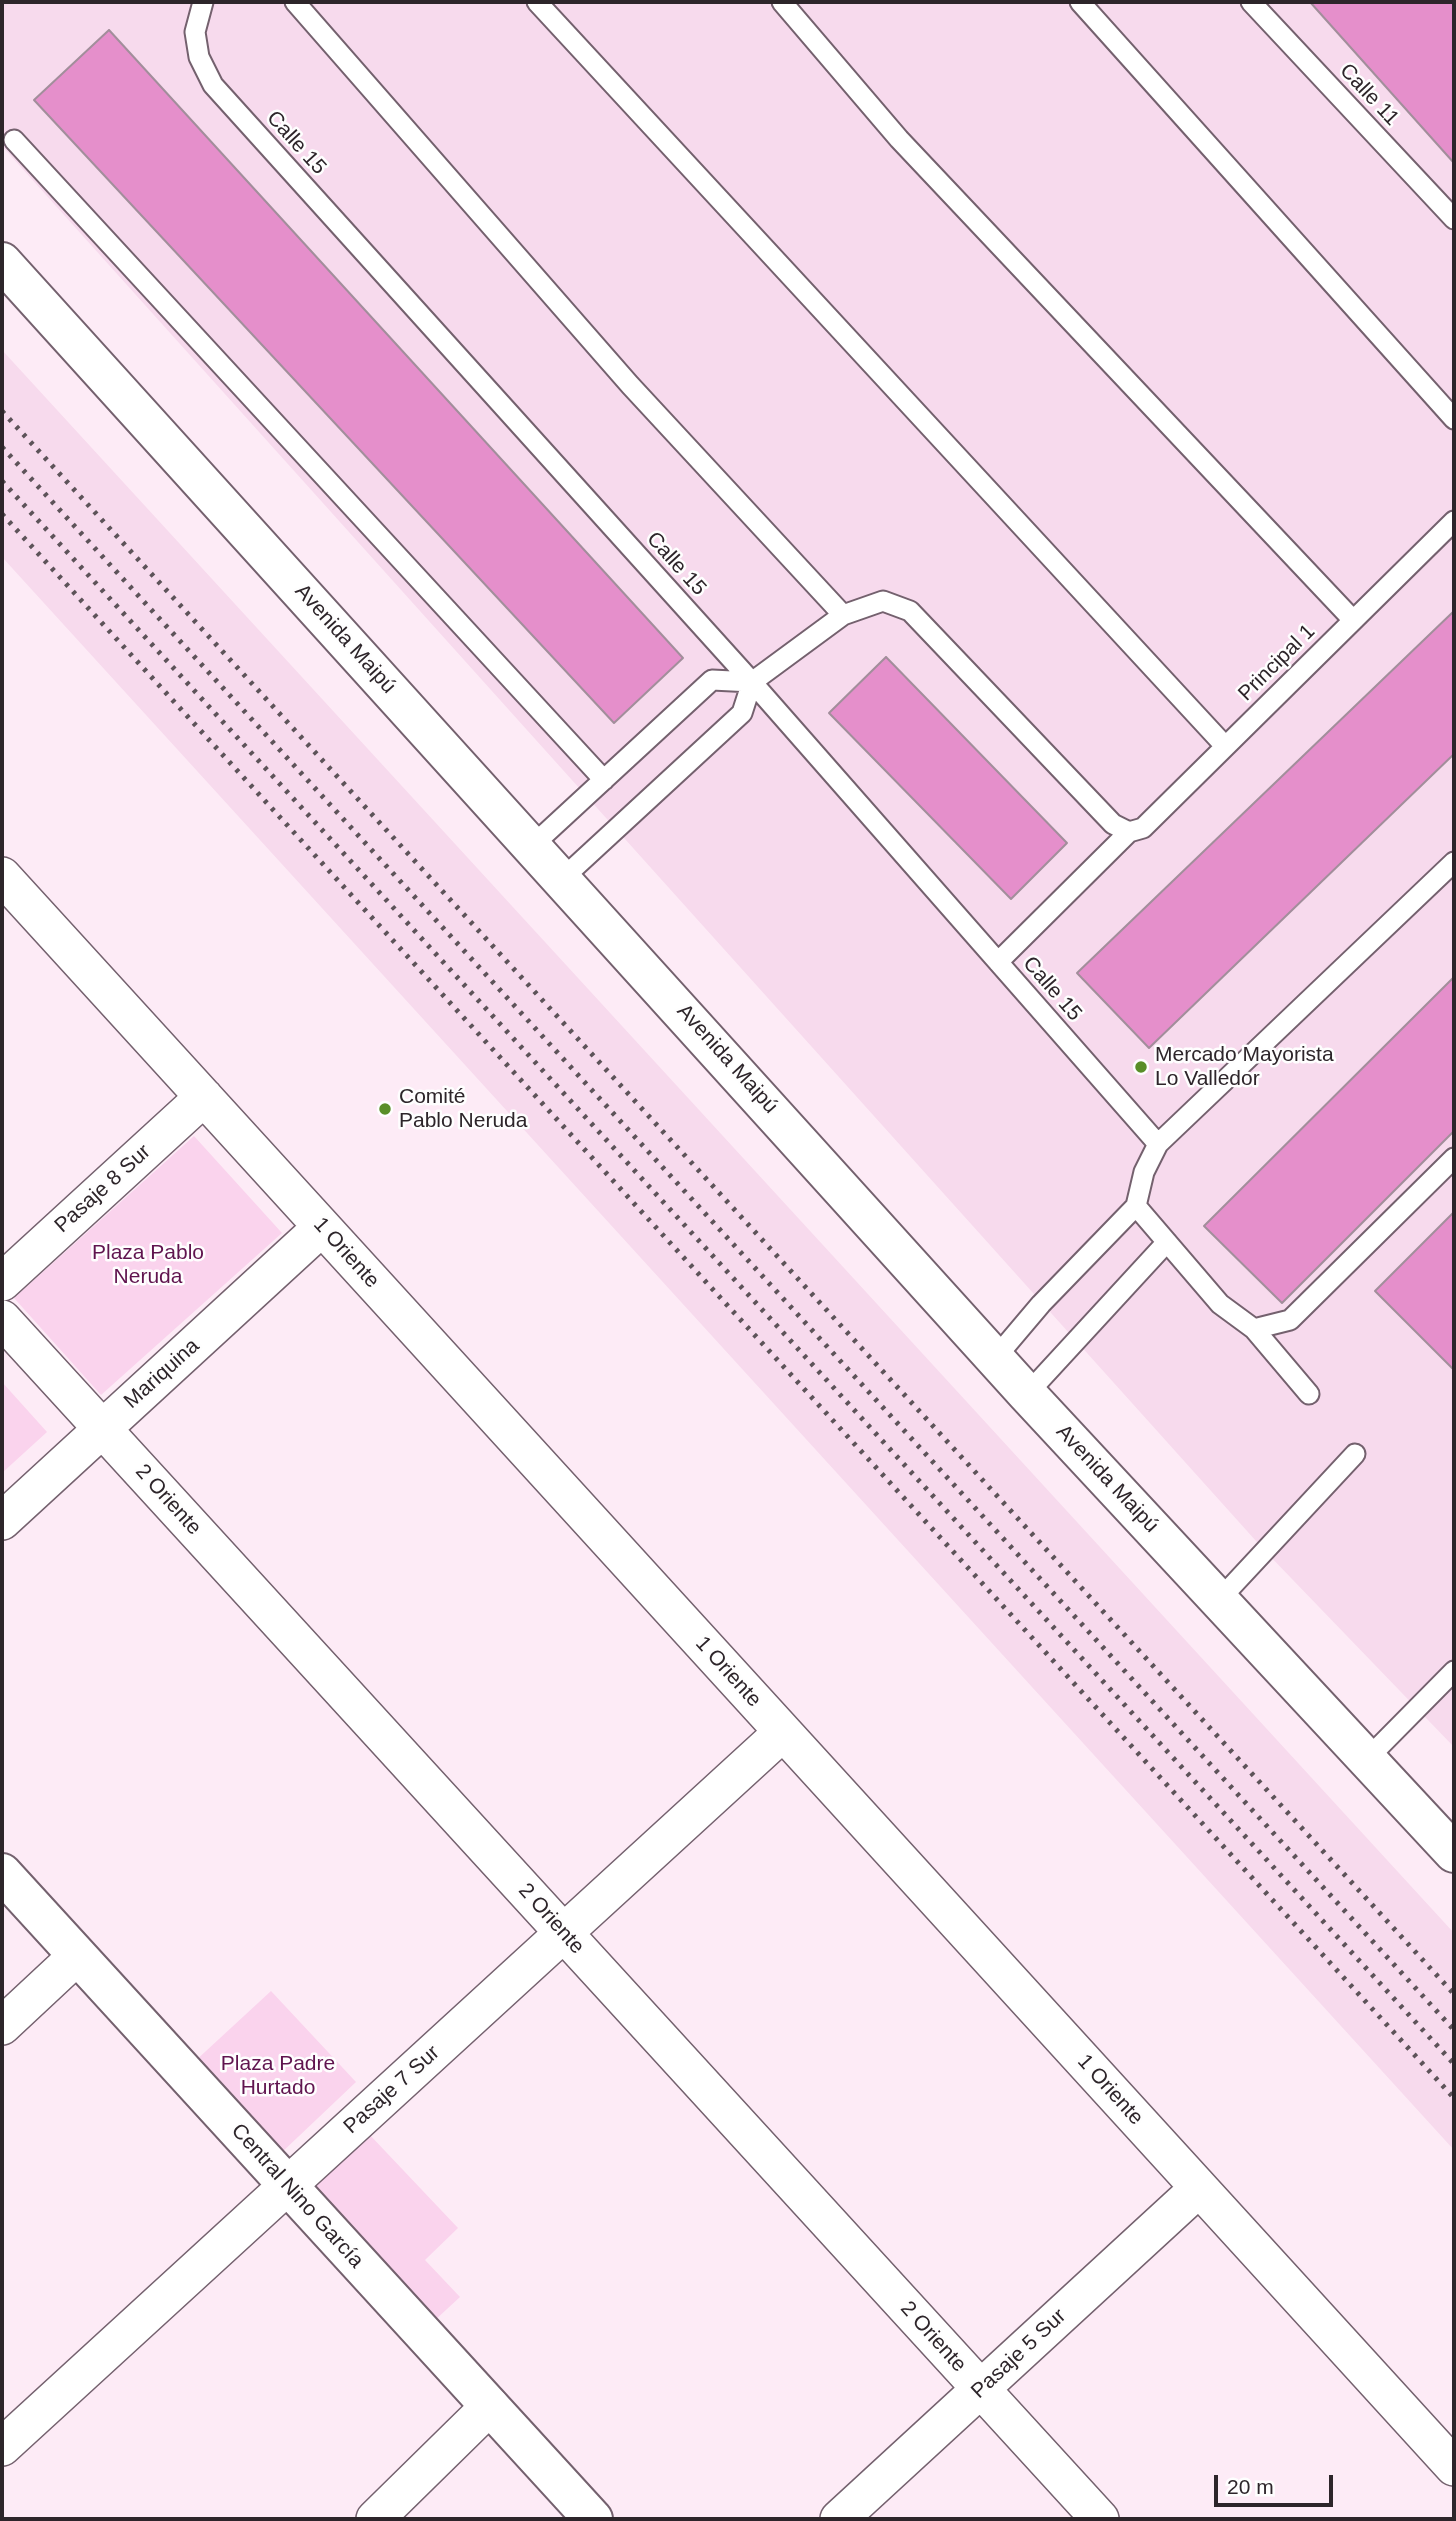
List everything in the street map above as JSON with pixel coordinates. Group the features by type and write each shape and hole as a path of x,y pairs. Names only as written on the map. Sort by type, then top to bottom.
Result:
{"main road":[{"name":"Avenida Maipú","path":"2,262 996,1356 1027,1394 1454,1853"},
{"name":"Central Nino García","path":"2,1873 593,2519"}],"street":[{"name":"1 Oriente","path":"2,876 1454,2467"},
{"name":"Pasaje 8 Sur","path":"2,1282 204,1097"},
{"name":"Mariquina","path":"2,1521 322,1227"},
{"name":"2 Oriente","path":"2,1319 1100,2519"},
{"name":"Pasaje 7 Sur","path":"2,2448 783,1732"},
{"path":"2,2026 77,1956"},
{"name":"Pasaje 5 Sur","path":"839,2519 1199,2188"},
{"path":"375,2519 490,2406"}],"lane":[{"name":"Calle 15","path":"203,2 195,32 199,57 213,85 752,682 1158,1144"},
{"path":"295,2 630,385 843,615"},
{"path":"537,2 1225,746"},
{"path":"782,2 899,139 1353,620"},
{"path":"1080,2 1454,419"},
{"name":"Calle 11","path":"1251,2 1454,219"},
{"path":"14,140 604,780"},
{"name":"Principal 1","path":"998,962 1129,832 1143,828 1454,521"},
{"path":"563,878 742,713 752,682 843,615 883,601 909,611 1113,824 1129,832"},
{"path":"533,845 712,680 752,682"},
{"path":"996,1356 1041,1304 1136,1206 1144,1172 1158,1144 1454,862"},
{"path":"1254,1329 1290,1320 1454,1158"},
{"path":"1136,1206 1220,1304 1254,1329 1309,1394"},
{"path":"1027,1394 1167,1242"},
{"path":"1219,1600 1355,1454"},
{"path":"1368,1758 1454,1671"}],"shaded area":[{"name":"Mercado Mayorista Lo Valledor","path":"2,2 1454,2 1454,1747 1265,1551 2,146"},
{"path":"2,350 1454,1933 1454,2150 2,557"}],"green space":[{"name":"Plaza Pablo Neruda","path":"194,1136 282,1233 101,1395 14,1298"},
{"path":"2,1382 47,1432 2,1473"},
{"name":"Plaza Padre Hurtado","path":"271,1991 356,2082 279,2155 193,2063"},
{"name":"Plaza Padre Hurtado","path":"368,2133 458,2228 425,2260 460,2297 434,2321 308,2189"}],"building":[{"path":"1310,2 1454,2 1454,163"},
{"path":"109,30 683,658 614,723 34,100"},
{"path":"1454,611 1454,754 1149,1048 1077,973"},
{"path":"886,657 1067,843 1011,899 829,713"},
{"path":"1454,977 1454,1131 1282,1303 1204,1226"},
{"path":"1454,1212 1454,1370 1375,1291"}],"railway":[{"path":"2,411 1454,1994"},
{"path":"2,447 1454,2030"},
{"path":"2,481 1454,2064"},
{"path":"2,514 1454,2098"}],"place":[{"name":"Mercado Mayorista Lo Valledor","path":"1141,1067"},
{"name":"Comité Pablo Neruda","path":"385,1109"}]}
